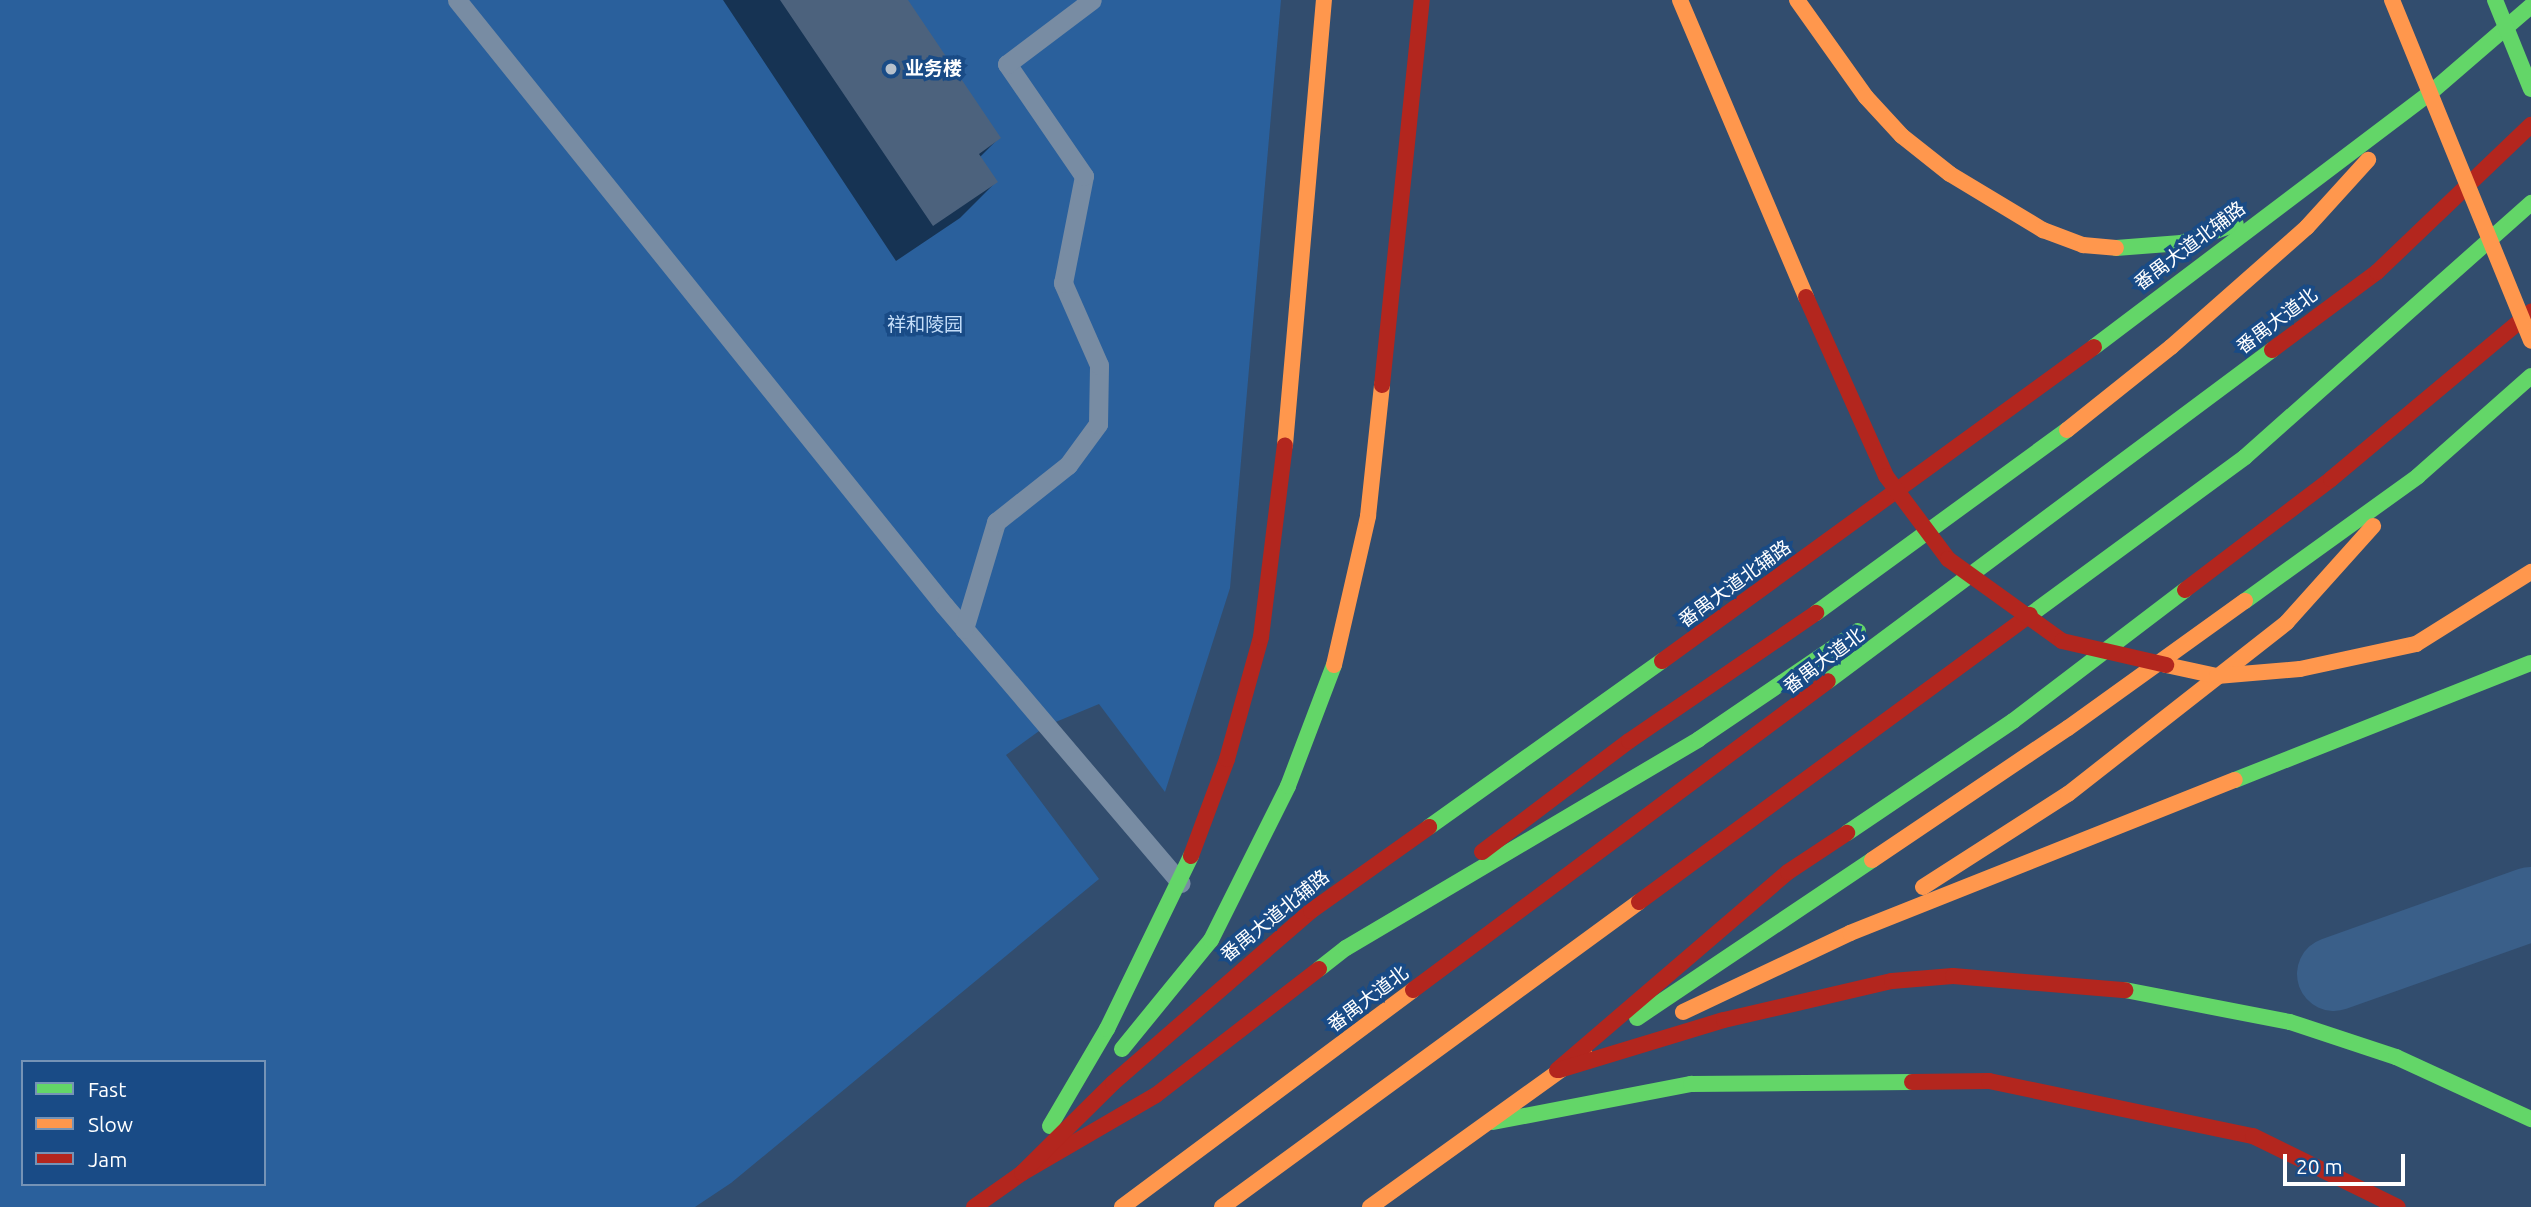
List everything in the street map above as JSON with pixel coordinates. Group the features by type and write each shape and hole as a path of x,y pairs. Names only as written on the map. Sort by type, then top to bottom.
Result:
{"main road":[{"path":"1022,1173 1107,1029 1181,883 1227,759 1261,637 1279,513 1324,0"},
{"path":"1022,1173 1211,940 1288,786 1342,644 1368,516 1422,0"},
{"path":"1679,0 1886,476 1948,559 2063,641 2217,676 2300,669 2416,644 2531,572"},
{"path":"1797,0 1866,97 1902,136 1950,174 2043,230 2083,245 2135,250 2181,243 2267,214"},
{"path":"2392,0 2531,341"},
{"path":"2495,0 2531,89"},
{"name":"番禺大道北辅路","path":"974,1207 1022,1173 1122,1074 1311,911 1945,459 2429,94 2531,6"},
{"path":"1391,921 1629,741 1877,571 2171,347 2307,227 2429,94"},
{"name":"番禺大道北","path":"1122,1207 2377,272 2531,125"},
{"path":"1222,1207 2245,457 2531,203"},
{"path":"1557,1070 1788,872 2013,721 2331,479 2531,312"},
{"path":"2028,509 2308,324"},
{"path":"1370,1207 1557,1070 2046,744 2418,476 2531,376"},
{"path":"1850,933 2068,794 2287,622 2418,476"},
{"path":"1939,574 1973,550"},
{"path":"1022,1173 1156,1095 1256,1014 1346,948 1699,739 1873,621"},
{"path":"1557,1070 1850,933 2531,663"},
{"path":"1557,1070 1724,1020 1892,981 1953,976 2039,980 2164,995 2290,1022 2396,1057 2531,1119"},
{"path":"1481,1125 1691,1084 1989,1082 2253,1136 2398,1207"}],"lane":[{"path":"457,0 964,629 1181,883"},
{"path":"964,629 996,522 1068,465 1098,424 1099,365 1063,283 1084,176 1007,64 1092,0"}],"green space":[{"name":"祥和陵园","path":"0,0 1281,0 1230,588 1165,792 1099,704 1046,726 1006,755 1099,879 731,1183 695,1207 0,1207"}],"building":[{"name":"业务楼","path":"780,0 908,0 1001,138 979,154 998,182 933,226"}],"waterway":[{"path":"2334,974 2531,904"}],"traffic: fast":[{"path":"2495,0 2531,89"},
{"path":"2094,347 2429,94 2531,6"},
{"path":"2030,615 2245,457 2531,203"},
{"path":"2116,248 2181,243 2236,224"},
{"path":"1828,681 2272,350"},
{"path":"2245,601 2418,476 2531,376"},
{"path":"1816,613 2067,430"},
{"path":"1847,833 2013,721 2185,590"},
{"path":"1319,969 1346,948 1699,739 1858,631"},
{"path":"1429,827 1662,661"},
{"path":"2235,780 2531,663"},
{"path":"1122,1049 1211,940 1288,786 1334,665"},
{"path":"1050,1126 1107,1029 1191,856"},
{"path":"1637,1018 1872,860"},
{"path":"2125,990 2290,1022 2396,1057 2531,1119"},
{"path":"1493,1122 1691,1084 1912,1082"}],"traffic: slow":[{"path":"1285,445 1324,0"},
{"path":"1680,0 1806,297"},
{"path":"1797,0 1866,97 1902,136 1950,174 2043,230 2083,245 2116,248"},
{"path":"2392,0 2531,341"},
{"path":"2067,430 2171,347 2307,227 2368,160"},
{"path":"1334,665 1368,516 1382,385"},
{"path":"1923,887 2068,794 2287,622 2373,526"},
{"path":"2300,669 2416,644 2531,572"},
{"path":"1872,860 2068,728 2245,601"},
{"path":"2166,665 2217,676 2300,669"},
{"path":"1683,1012 1850,933 2235,780"},
{"path":"1222,1207 1639,902"},
{"path":"1122,1207 1413,990"},
{"path":"1370,1207 1584,1053"}],"traffic: jam":[{"path":"1382,385 1422,0"},
{"path":"2272,350 2377,272 2531,125"},
{"path":"1806,297 1886,476 1948,559 2062,641 2166,665"},
{"path":"2185,590 2331,479 2531,312"},
{"path":"1662,661 2094,347"},
{"path":"1191,856 1227,759 1261,637 1285,445"},
{"path":"1482,852 1629,741 1816,613"},
{"path":"1639,902 2030,615"},
{"path":"1413,990 1828,681"},
{"path":"974,1207 1022,1173 1113,1083 1311,911 1429,827"},
{"path":"1557,1070 1788,872 1847,833"},
{"path":"1022,1173 1156,1095 1319,969"},
{"path":"1559,1070 1724,1020 1892,981 1953,976 2125,990"},
{"path":"1912,1082 1989,1081 2253,1136 2398,1207"}],"place":[{"name":"业务楼","path":"891,69"}]}
